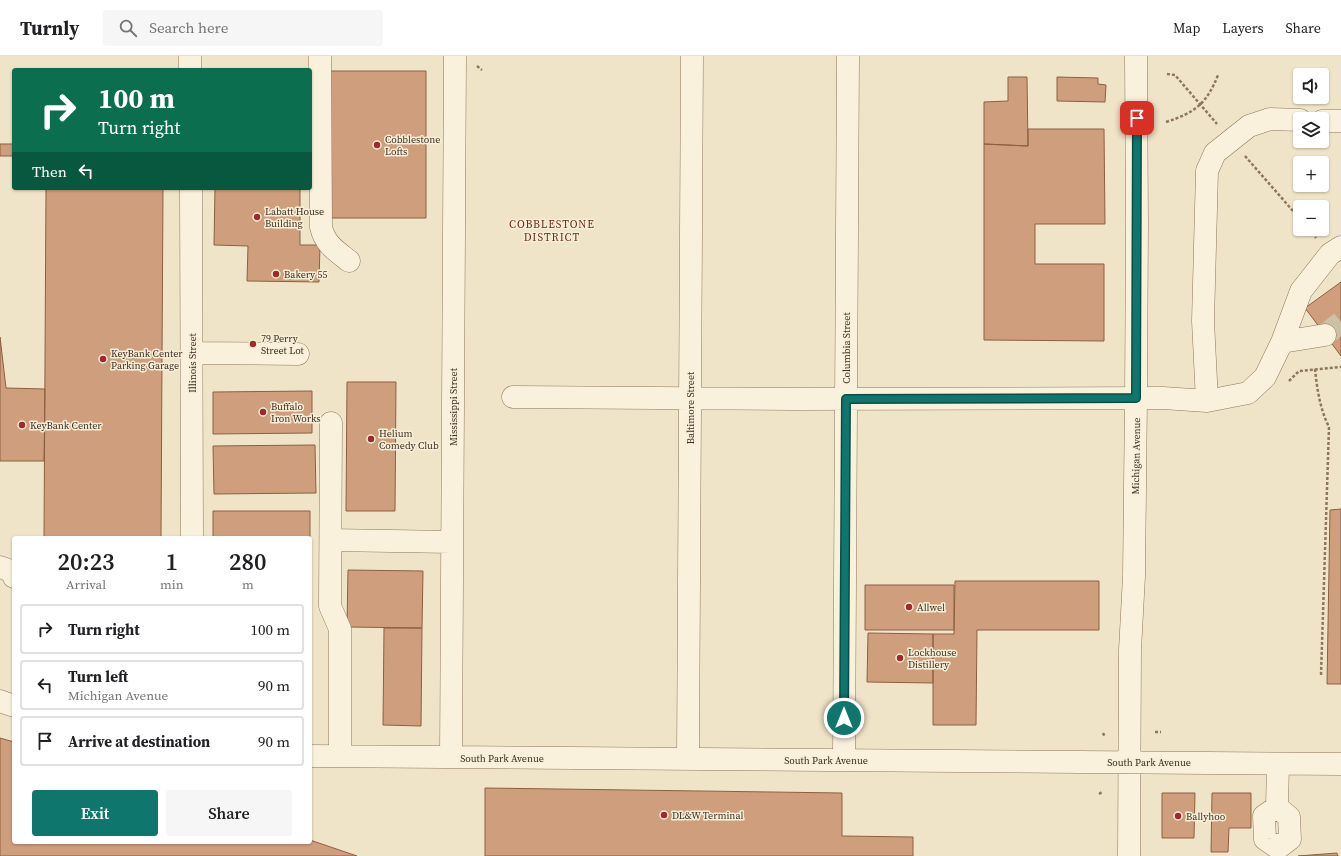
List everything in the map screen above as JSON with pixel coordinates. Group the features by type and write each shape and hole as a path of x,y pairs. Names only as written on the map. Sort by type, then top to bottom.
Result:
{"street":[{"path":"190,56 190,68"},
{"path":"320,56 321,227 322,234 328,244 348,261"},
{"name":"Mississippi Street","path":"451,757 455,56"},
{"name":"Baltimore Street","path":"688,759 692,56"},
{"name":"Columbia Street","path":"844,760 848,56"},
{"name":"Michigan Avenue","path":"1130,856 1130,650 1134,576 1136,398 1136,56"},
{"path":"1207,401 1203,321 1207,172 1215,153 1249,126 1270,119 1293,120"},
{"path":"1329,121 1341,121"},
{"name":"Illinois Street","path":"191,190 192,536"},
{"path":"512,397 846,399 1164,398 1207,401 1248,393 1265,377 1282,342 1301,291 1330,254 1341,247"},
{"path":"1282,342 1325,335"},
{"path":"192,353 298,354"},
{"path":"331,423 330,606 340,628 340,756"},
{"path":"331,540 452,542"},
{"path":"0,567 5,568 12,573"},
{"path":"0,700 12,705"},
{"name":"South Park Avenue","path":"312,756 1341,764"},
{"path":"1278,764 1277,807 1264,816 1265,838 1278,852"}],"path":[{"path":"477,66 482,70"},
{"path":"1167,74 1174,75"},
{"path":"1166,122 1178,118 1200,105 1213,89 1218,75"},
{"path":"1315,369 1317,389 1323,415 1329,427 1321,676"},
{"path":"1155,732 1161,732"},
{"path":"1103,733 1106,737"}],"building":[{"name":"Cobblestone Lofts","path":"328,71 426,71 426,218 327,218"},
{"path":"1008,77 1027,77 1028,146 984,144 984,102 1008,101"},
{"path":"1057,77 1098,78 1098,84 1106,85 1105,102 1057,101"},
{"path":"1028,129 1104,129 1105,224 1035,224 1035,264 1104,264 1104,341 984,340 984,144 1028,146"},
{"path":"0,144 12,144 12,156 0,156"},
{"name":"KeyBank Center Parking Garage","path":"46,190 163,190 161,536 44,536"},
{"name":"Labatt House Building","path":"215,190 300,190 300,245 320,245 319,282 247,281 248,246 214,245"},
{"path":"1341,282 1341,356 1305,308"},
{"name":"KeyBank Center","path":"0,337 6,388 45,389 44,461 0,461"},
{"name":"Helium Comedy Club","path":"347,382 396,382 395,511 346,511"},
{"name":"Buffalo Iron Works","path":"312,391 312,433 213,434 213,392"},
{"path":"315,445 316,493 214,494 213,446"},
{"path":"1341,509 1341,684 1327,684 1330,510"},
{"path":"213,511 310,511 310,536 213,536"},
{"path":"348,570 423,571 422,628 347,627"},
{"path":"955,581 1099,581 1099,630 977,630 976,725 933,725 933,634 954,634"},
{"name":"Allwel","path":"865,585 954,585 954,630 865,630"},
{"path":"384,628 422,628 421,726 383,725"},
{"name":"Lockhouse Distillery","path":"868,633 933,634 933,683 867,682"},
{"path":"0,738 12,741 12,844 312,844 312,841 357,856 0,856"},
{"name":"DL&W Terminal","path":"485,788 842,793 842,836 913,837 913,856 485,856"},
{"name":"Ballyhoo","path":"1162,793 1195,793 1194,838 1162,838"},
{"path":"1212,793 1251,793 1251,828 1229,828 1228,852 1211,852"},
{"path":"1337,853 1338,856 1298,856"}],"tunnel":[{"path":"1325,335 1341,322"}],"place":[{"name":"Cobblestone Lofts","path":"377,145"},
{"name":"Labatt House Building","path":"257,217"},
{"name":"Bakery 55","path":"276,274"},
{"name":"79 Perry Street Lot","path":"253,344"},
{"name":"KeyBank Center Parking Garage","path":"103,359"},
{"name":"Buffalo Iron Works","path":"263,412"},
{"name":"KeyBank Center","path":"22,425"},
{"name":"Helium Comedy Club","path":"371,439"},
{"name":"Allwel","path":"909,607"},
{"name":"Lockhouse Distillery","path":"900,658"},
{"name":"DL&W Terminal","path":"664,815"},
{"name":"Ballyhoo","path":"1178,816"}],"district":[{"name":"COBBLESTONE DISTRICT","path":"552,230"}],"route":[{"path":"844,718 846,399 1136,398 1137,118"}]}
